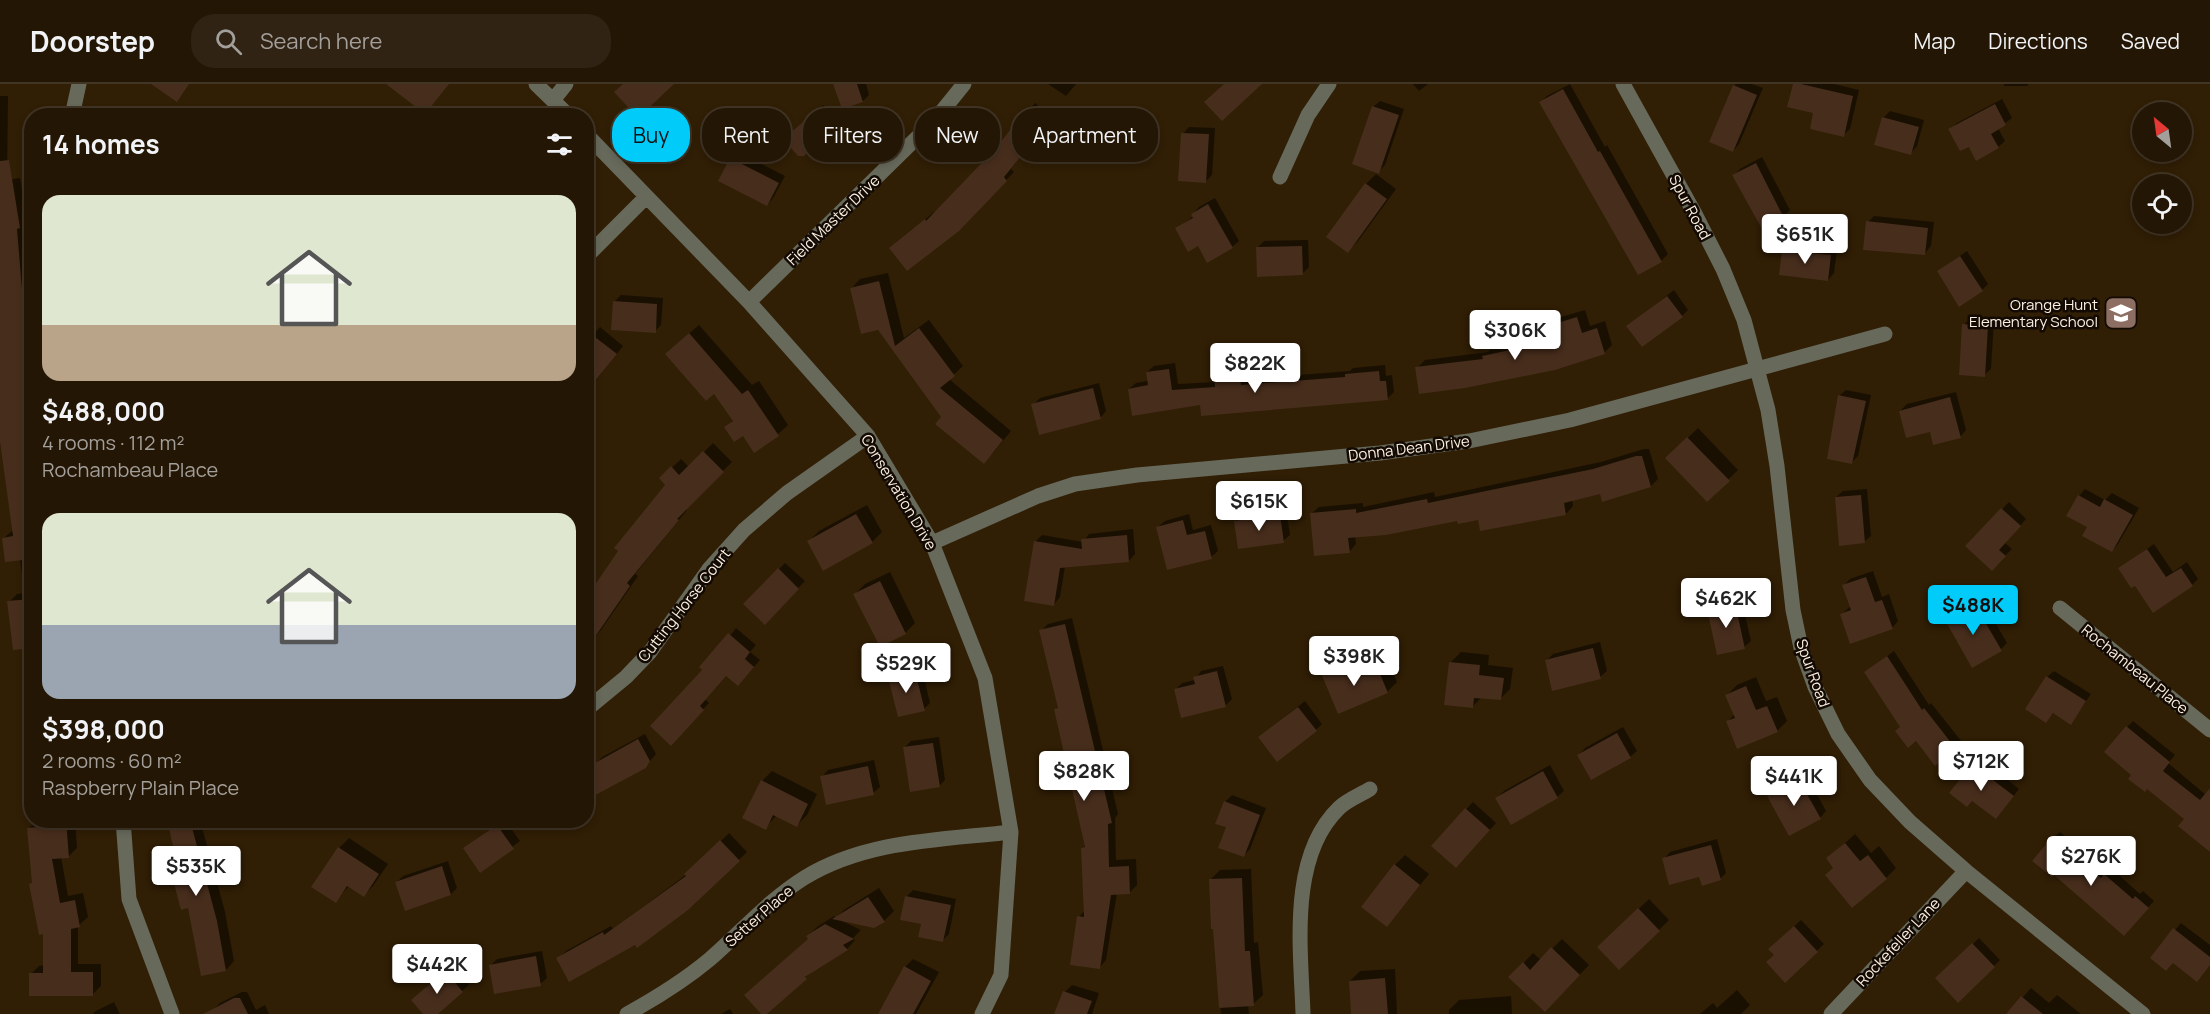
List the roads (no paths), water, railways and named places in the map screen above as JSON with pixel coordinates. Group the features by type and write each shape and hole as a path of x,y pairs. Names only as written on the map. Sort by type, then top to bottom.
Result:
{"street":[{"path":"74,108 79,84"},
{"path":"536,84 562,108"},
{"path":"554,99 566,84"},
{"name":"Field Master Drive","path":"749,302 934,120 964,84"},
{"path":"1280,177 1308,115 1329,84"},
{"name":"Spur Road","path":"1624,84 1723,269 1744,320 1768,410 1778,466 1792,610 1801,648 1815,687 1838,734 1870,780 1910,822 1966,871 2143,1014"},
{"name":"Conservation Drive","path":"594,142 749,302 868,436 932,543 985,678 1011,832 1001,975 982,1014"},
{"path":"594,249 646,197"},
{"name":"Donna Dean Drive","path":"932,543 1001,511 1075,484 1137,475 1380,453 1469,441 1570,420 1885,334"},
{"name":"Cutting Horse Court","path":"594,703 626,677 650,652 709,569 744,530 787,493 868,436"},
{"name":"Rochambeau Place","path":"2060,608 2210,730"},
{"path":"1303,1014 1300,912 1306,870 1323,828 1340,807 1370,789"},
{"path":"124,828 129,899 172,1014"},
{"name":"Setter Place","path":"627,1014 657,998 709,960 783,892 803,878 829,865 851,855 896,845 1011,832"},
{"name":"Rockefeller Lane","path":"1831,1014 1966,871"}],"place":[{"name":"Orange Hunt Elementary School","path":"2121,313"}]}
